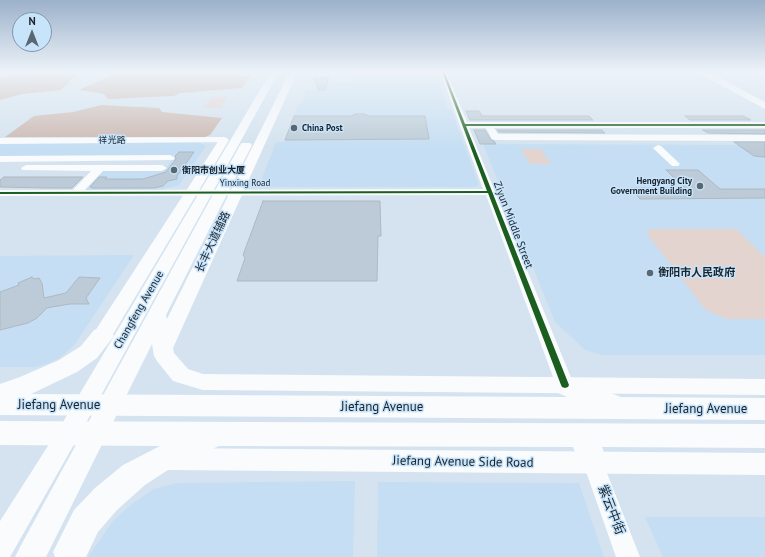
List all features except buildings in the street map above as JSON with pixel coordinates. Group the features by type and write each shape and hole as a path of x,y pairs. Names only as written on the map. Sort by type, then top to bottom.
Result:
{"highway":[{"path":"0,394 29,384 68,366 89,352 102,336"},
{"path":"565,385 622,409"},
{"name":"Jiefang Avenue","path":"0,404 765,410"},
{"path":"0,433 765,436"},
{"path":"68,554 86,521 106,498 134,475 161,459 216,434"},
{"path":"583,436 593,463"}],"main road":[{"path":"228,144 261,97"},
{"name":"Changfeng Avenue","path":"30,557 81,434 179,240 214,192 272,101 273,97"},
{"path":"750,97 765,105"},
{"name":"Changfeng Avenue","path":"0,547 81,434 96,405 157,315 182,267 214,192 228,144 272,101"},
{"path":"102,336 135,282 214,192"},
{"name":"长丰大道辅路","path":"163,347 210,248 214,192"},
{"path":"135,282 179,240"},
{"path":"189,291 182,267 210,248"},
{"path":"157,315 164,356 181,375 203,382 765,387"},
{"path":"0,384 29,384"},
{"name":"Jiefang Avenue Side Road","path":"161,459 765,464"}],"street":[{"name":"Ziyun Middle Street","path":"453,97 565,385"},
{"path":"464,125 765,125"},
{"path":"489,125 495,137 765,138"},
{"path":"638,125 652,138"},
{"path":"73,168 95,140"},
{"name":"祥光路","path":"0,141 95,140 228,144"},
{"path":"658,148 675,164"},
{"path":"2,156 172,155"},
{"path":"0,168 162,168"},
{"path":"77,192 100,168"},
{"name":"Yinxing Road","path":"0,193 490,192"},
{"name":"紫云中街","path":"593,463 628,557"}],"shaded area":[{"path":"0,97 11,97 0,100"},
{"path":"106,97 152,97 108,99"},
{"path":"227,97 220,108 203,107 211,98"},
{"path":"304,97 445,97 448,109 451,109 479,185 474,187 270,187 262,178 276,142 284,142 298,105 301,105"},
{"path":"101,105 159,108 162,112 222,118 210,135 205,137 5,137 34,116 73,112"},
{"path":"198,142 206,146 179,185 157,191 82,191 104,169 165,169 176,155 0,156 0,143"},
{"name":"衡阳市人民政府","path":"483,144 765,145 765,355 602,355 585,350 555,322"},
{"path":"521,149 541,149 551,164 530,164"},
{"path":"654,229 736,229 765,257 765,319 728,319 705,309 647,234 647,231"},
{"path":"134,255 75,344 68,351 58,359 35,367 0,367 0,256"},
{"path":"355,481 353,557 88,557 113,521 133,503 154,489 177,483"},
{"path":"378,482 579,483 604,557 377,557"},
{"path":"645,517 765,517 765,557 663,557"}],"cycle path":[{"path":"453,97 565,385"},
{"path":"464,125 765,125"},
{"path":"0,193 490,192"}],"place":[{"name":"China Post","path":"294,128"},
{"name":"衡阳市创业大厦","path":"174,170"},
{"name":"Hengyang City Government Building","path":"700,186"},
{"name":"衡阳市人民政府","path":"650,273"}]}
